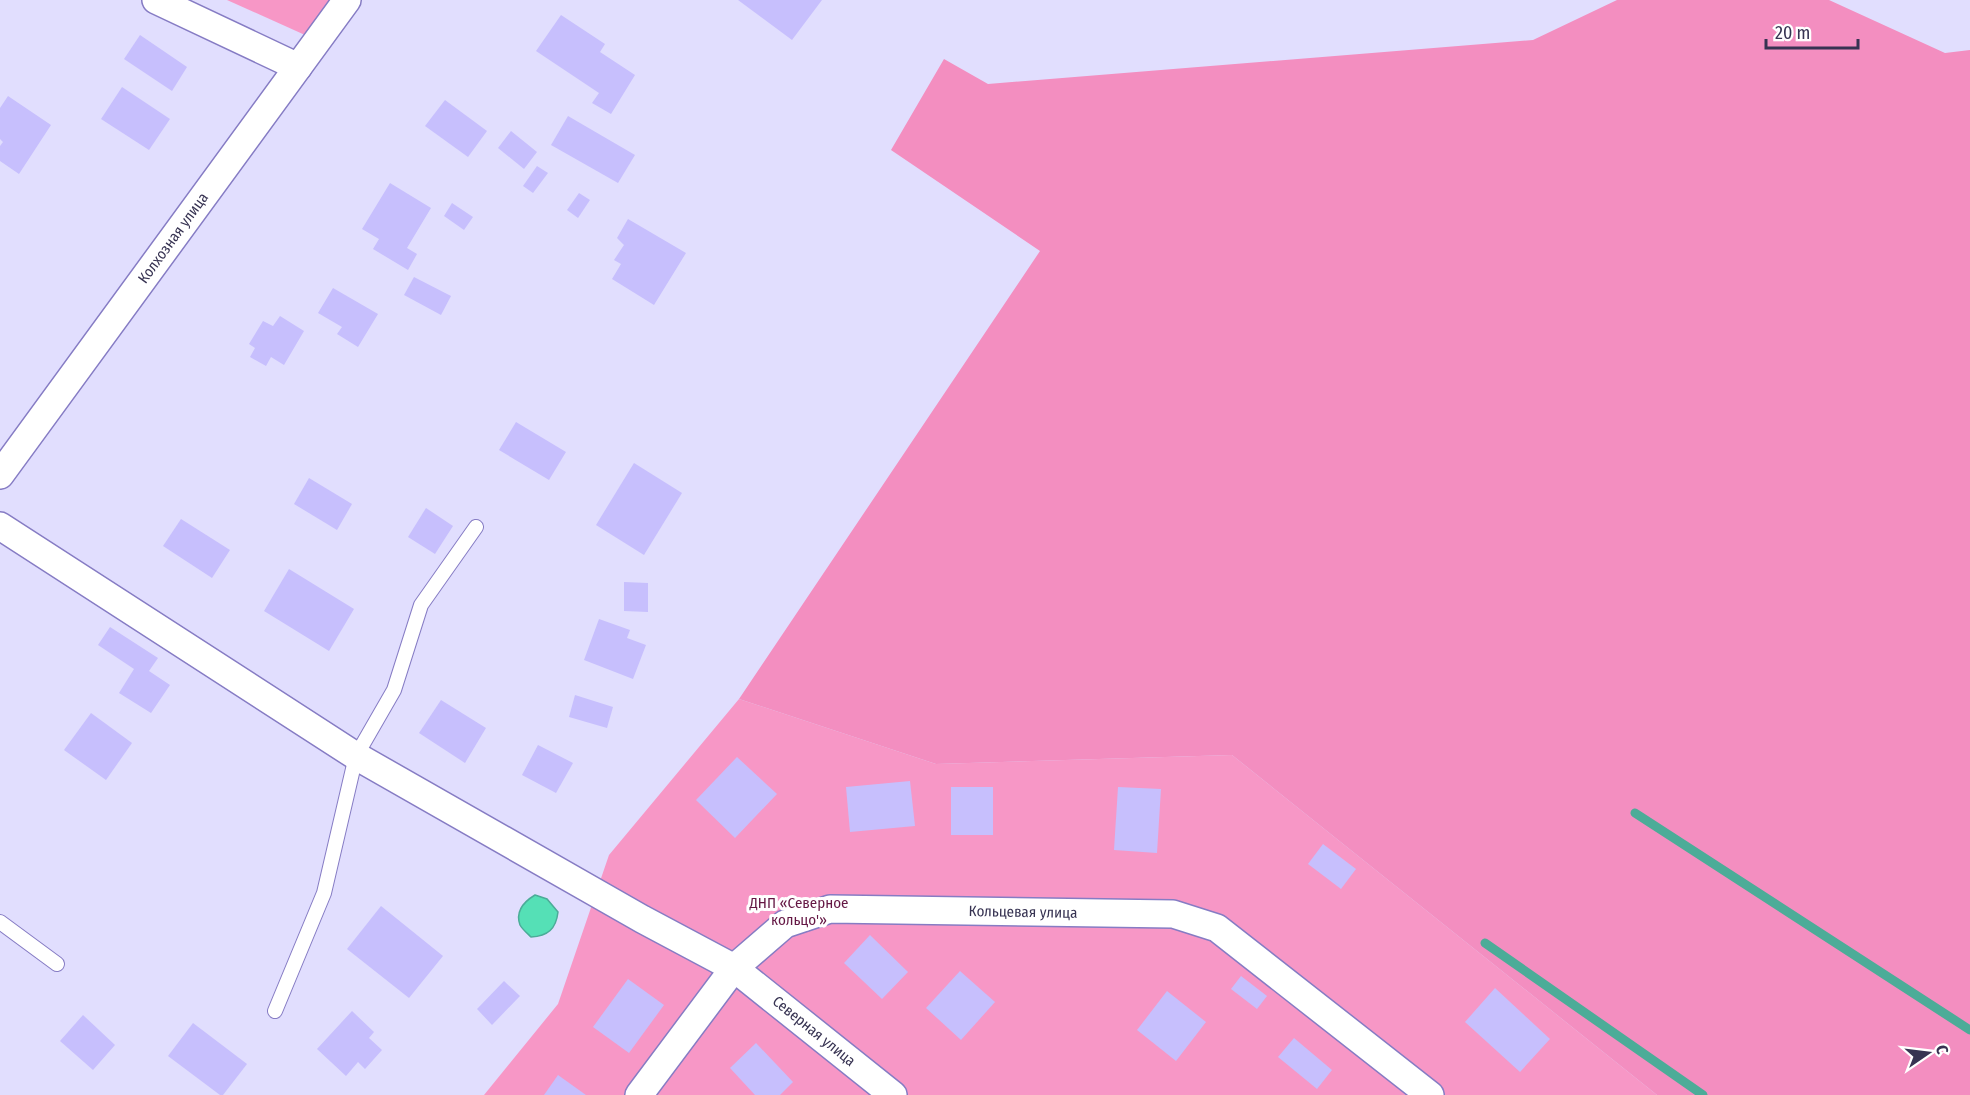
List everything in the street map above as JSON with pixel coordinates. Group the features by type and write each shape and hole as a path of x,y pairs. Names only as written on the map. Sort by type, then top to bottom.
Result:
{"street":[{"path":"156,0 298,67"},
{"name":"Колхозная улица","path":"0,475 347,0"},
{"name":"Северная улица","path":"0,525 356,756 642,919 734,968 894,1095"},
{"name":"Кольцевая улица","path":"639,1095 734,968 785,924 830,909 1173,914 1217,928 1430,1095"}],"lane":[{"path":"275,1011 324,893 356,756 394,690 421,605 476,527"},
{"path":"0,922 57,964"}],"green space":[{"path":"227,0 330,0 305,35"},
{"name":"ДНП «Северное кольцо'»","path":"739,699 936,764 1232,755 1657,1095 484,1095 558,1004 609,855"}],"shaded area":[{"path":"1617,0 1829,0 1945,53 1970,50 1970,1095 1657,1095 1232,755 936,764 739,699 1040,251 891,150 944,59 988,84 1533,40"},
{"path":"535,895 547,899 558,912 550,930 542,935 531,937 520,925 519,915 525,903"}],"building":[{"path":"738,0 822,0 792,40"},
{"path":"561,15 605,44 600,52 635,75 611,114 592,103 599,93 536,51"},
{"path":"140,35 187,67 172,91 124,59"},
{"path":"122,87 170,119 149,150 101,119"},
{"path":"8,96 51,125 19,174 0,161 0,146 3,142 0,139 0,108"},
{"path":"445,100 487,131 468,157 425,126"},
{"path":"568,116 635,155 618,183 551,145"},
{"path":"511,131 537,152 524,169 498,148"},
{"path":"537,166 548,173 533,193 523,186"},
{"path":"390,183 431,208 407,248 417,254 408,270 373,249 379,239 362,229"},
{"path":"579,193 590,200 578,218 567,210"},
{"path":"452,203 473,217 464,230 444,216"},
{"path":"628,219 686,253 654,305 612,279 621,264 614,260 624,245 617,238"},
{"path":"414,277 451,296 441,315 404,295"},
{"path":"333,288 378,314 358,347 337,334 342,327 318,313"},
{"path":"280,316 304,331 284,365 271,357 266,366 250,357 255,348 249,344 263,321 273,326"},
{"path":"516,422 566,452 549,480 499,450"},
{"path":"634,463 682,493 644,555 596,525"},
{"path":"309,478 352,504 337,530 294,504"},
{"path":"426,508 453,526 435,554 408,537"},
{"path":"181,519 230,550 212,578 163,546"},
{"path":"289,569 354,609 329,651 264,611"},
{"path":"624,582 648,583 648,612 624,611"},
{"path":"599,619 630,630 627,638 646,645 633,679 584,660"},
{"path":"110,627 158,658 149,671 170,685 151,713 119,693 134,669 98,645"},
{"path":"575,695 613,707 607,728 569,717"},
{"path":"441,700 486,728 465,763 419,733"},
{"path":"91,713 132,743 106,780 64,750"},
{"path":"538,745 573,763 556,793 522,775"},
{"path":"737,757 777,794 735,838 696,800"},
{"path":"910,781 915,826 850,832 846,787"},
{"path":"951,787 993,787 993,835 951,835"},
{"path":"1118,787 1161,789 1157,853 1114,850"},
{"path":"1323,844 1356,869 1341,889 1308,864"},
{"path":"381,906 443,956 409,998 347,949"},
{"path":"870,935 908,972 882,999 844,963"},
{"path":"960,971 995,1002 961,1040 926,1008"},
{"path":"1241,976 1267,996 1257,1009 1231,989"},
{"path":"628,979 664,1005 629,1053 593,1027"},
{"path":"504,981 520,996 492,1025 477,1009"},
{"path":"1495,988 1550,1039 1520,1072 1465,1022"},
{"path":"1167,991 1206,1022 1176,1061 1137,1030"},
{"path":"352,1011 374,1032 369,1038 382,1050 365,1069 358,1062 346,1076 317,1049"},
{"path":"83,1015 115,1045 93,1070 60,1041"},
{"path":"193,1023 247,1064 223,1095 168,1056"},
{"path":"1294,1038 1332,1070 1317,1089 1278,1057"},
{"path":"756,1043 793,1082 780,1095 755,1095 730,1068"},
{"path":"558,1075 586,1095 544,1095"}],"waterway":[{"path":"1635,813 1970,1030"},
{"path":"1485,943 1703,1095"}]}
